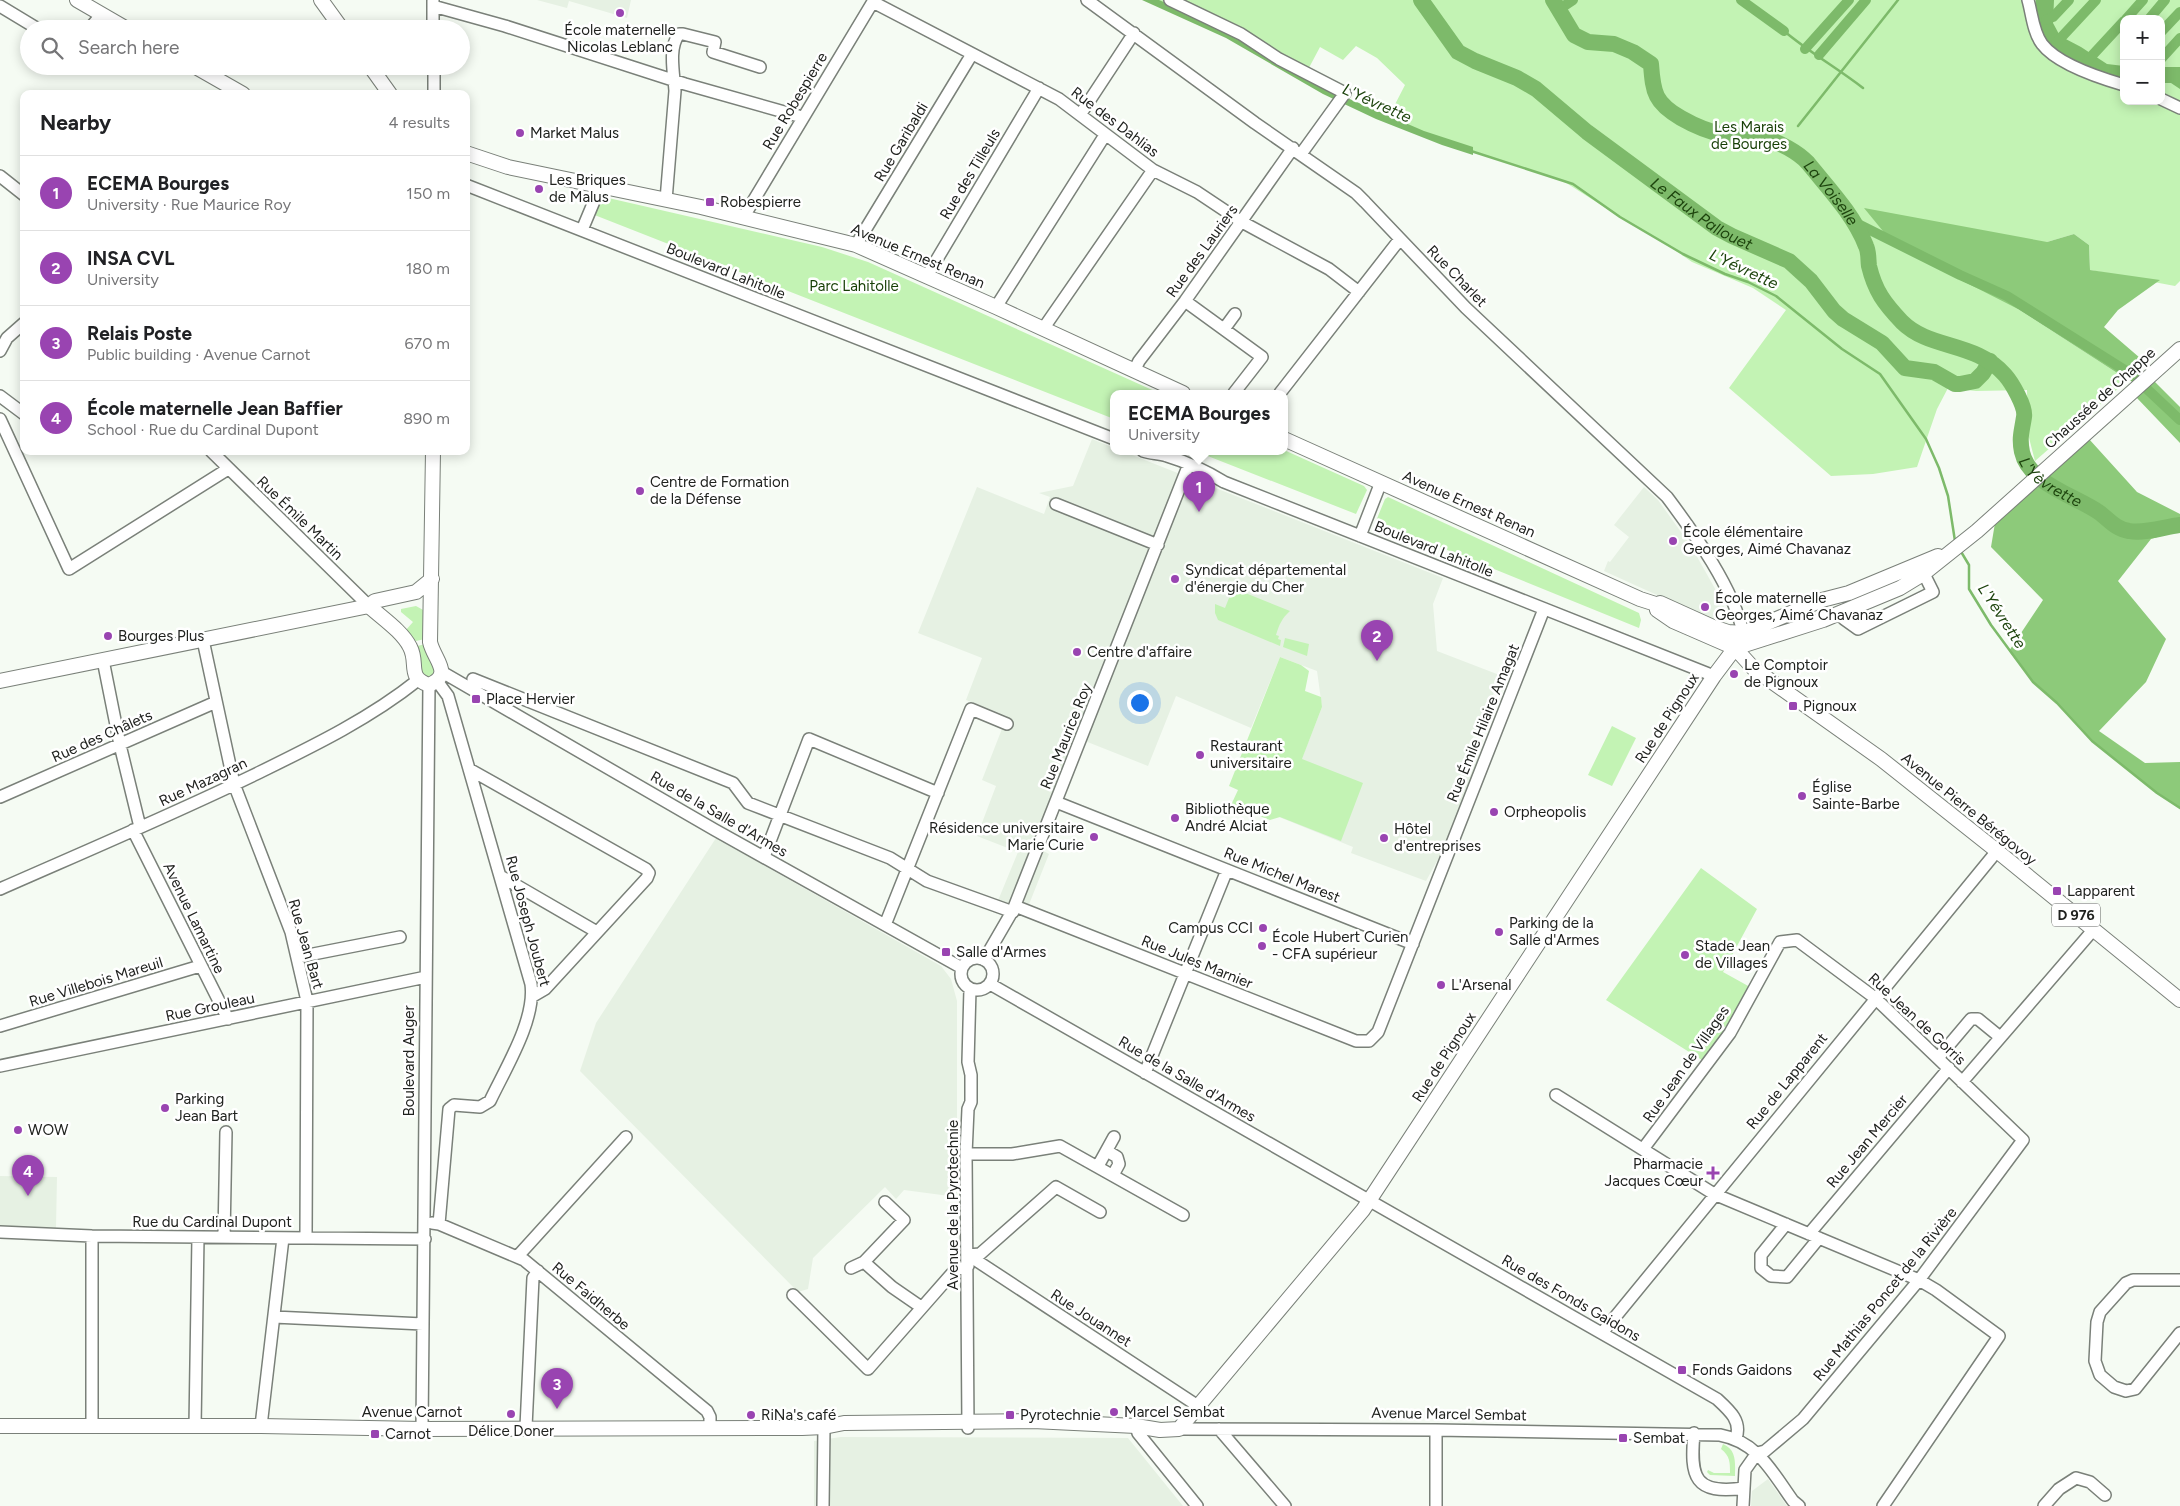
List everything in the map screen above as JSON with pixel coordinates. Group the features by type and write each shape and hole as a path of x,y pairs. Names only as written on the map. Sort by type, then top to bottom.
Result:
{"main road":[{"path":"77,0 112,20"},
{"path":"321,0 335,20"},
{"path":"210,75 236,90"},
{"path":"376,75 387,90"},
{"name":"Avenue Ernest Renan","path":"470,154 508,167 666,200 856,245 1176,390"},
{"name":"Avenue Ernest Renan","path":"470,163 480,166 508,167"},
{"name":"Chaussée de Chappe","path":"1735,648 1757,643 1842,612 1900,588 1921,569 1966,540 2180,349"},
{"name":"Avenue Ernest Renan","path":"1288,441 1640,599 1673,621 1735,648"},
{"path":"428,683 432,579 433,455"},
{"name":"Chaussée de Chappe","path":"1742,633 1822,600 1921,569"},
{"path":"0,681 369,606 375,601 416,592 432,579"},
{"name":"Chaussée de Chappe","path":"1735,648 1756,635 1834,603 1849,593"},
{"path":"384,620 382,611 386,604 401,595 414,596 427,602 431,613"},
{"name":"Avenue Ernest Renan","path":"1640,599 1647,596 1668,608 1728,632 1742,633"},
{"path":"369,606 410,647 414,660 414,673 428,683"},
{"path":"1728,632 1735,648"},
{"name":"Rue de Pignoux","path":"1179,1429 1369,1200 1714,676 1735,648 1742,633"},
{"name":"Avenue Pierre Bérégovoy","path":"1735,648 1754,669 1880,759 1997,851 2180,1000"},
{"name":"Avenue Marcel Sembat","path":"968,1425 1033,1421 1137,1430 1179,1429"},
{"name":"Avenue Carnot","path":"0,1426 261,1426 422,1429 824,1427 844,1423 968,1425"}],"street":[{"name":"Rue Charlet","path":"1086,0 1255,123 1356,193 1507,348 1667,497 1694,534 1709,559 1740,617 1742,633"},
{"name":"Rue des Lauriers","path":"1134,371 1139,361 1242,222 1342,97 1241,34 1170,0"},
{"path":"2028,0 2035,32 2042,45 2056,57 2120,83"},
{"name":"Rue des Dahlias","path":"874,1 1058,98 1153,170 1197,192 1242,222 1329,269 1359,292"},
{"name":"Rue Robespierre","path":"743,218 802,117 874,1"},
{"path":"433,20 433,3 675,80 802,117"},
{"path":"0,6 23,20"},
{"path":"97,20 102,14"},
{"path":"666,200 675,80 674,40 679,34 683,34 715,42 713,52 760,67"},
{"path":"1080,116 1134,34"},
{"name":"Rue Garibaldi","path":"856,245 972,54"},
{"path":"434,75 434,90"},
{"name":"Rue des Tilleuls","path":"927,276 1039,88"},
{"path":"2165,101 2180,108"},
{"path":"996,307 1105,135"},
{"path":"1043,329 1153,170"},
{"path":"0,176 20,192"},
{"name":"Boulevard Lahitolle","path":"470,187 1110,437"},
{"path":"582,230 600,187"},
{"path":"1282,390 1400,239"},
{"path":"1185,301 1262,357 1236,390"},
{"path":"1224,329 1235,314"},
{"path":"0,351 7,338 20,327"},
{"path":"0,396 20,411"},
{"path":"0,419 69,569 228,469"},
{"name":"Rue Émile Martin","path":"215,455 369,606"},
{"name":"Boulevard Lahitolle","path":"1165,455 1208,472 1224,482 1714,676"},
{"name":"Rue Maurice Roy","path":"984,960 1014,909 1189,464"},
{"path":"1360,536 1381,482"},
{"path":"1056,504 1158,545"},
{"path":"1842,612 1844,619 1858,629 1933,592 1921,569"},
{"name":"Rue Émile Hilaire Amagat","path":"1368,1041 1378,1032 1544,610"},
{"name":"Rue Jean Bart","path":"203,640 234,784 291,932 307,1002 306,1237"},
{"name":"Avenue Lamartine","path":"103,660 137,828 200,966 228,1019"},
{"path":"428,683 468,682"},
{"name":"Rue de la Salle d'Armes","path":"468,682 764,857 962,968"},
{"name":"Rue Jules Marnier","path":"468,682 734,783 748,803 890,858 927,880 1014,909 1356,1041 1368,1041"},
{"name":"Rue Joseph Joubert","path":"428,683 448,696 502,877 532,984 533,996 529,1018 490,1101 480,1106 454,1105 449,1109 439,1224"},
{"name":"Rue Mazagran","path":"0,889 234,784 324,741 428,683"},
{"name":"Boulevard Auger","path":"422,1429 428,683"},
{"name":"Rue des Châlets","path":"0,797 216,702"},
{"path":"885,925 971,709 1007,724"},
{"path":"764,857 809,740 938,793"},
{"path":"469,769 646,869 648,873 647,878 546,989 533,996"},
{"name":"Rue Michel Marest","path":"1056,802 1412,944"},
{"name":"Rue de Lapparent","path":"1602,1332 1997,851"},
{"path":"1145,1073 1227,870"},
{"path":"502,877 597,932"},
{"path":"1962,1082 2094,929"},
{"path":"298,957 400,937"},
{"name":"Rue Jean de Gorris","path":"1780,942 1797,940 1875,998 2023,1140"},
{"name":"Rue Jean de Villages","path":"1643,1149 1730,1033 1780,942"},
{"path":"971,959 984,960 991,966 993,975 990,984 985,989 978,991 970,989 962,980 962,968 971,959"},
{"name":"Rue Villebois Mareuil","path":"0,1026 200,966"},
{"name":"Rue Grouleau","path":"0,1066 426,977"},
{"name":"Rue de la Salle d'Armes","path":"990,984 1369,1200"},
{"name":"Avenue de la Pyrotechnie","path":"968,1425 966,1154 968,1109 971,1102 971,1075 968,1062 970,989"},
{"path":"1938,1058 1971,1019 1978,1019 2000,1037"},
{"name":"Rue Jean Mercier","path":"1786,1224 1761,1255 1761,1268 1772,1276 1787,1277 1814,1236 1949,1068"},
{"path":"1556,1095 1714,1194 1918,1280 1944,1295 1999,1336 1883,1506"},
{"path":"224,1236 226,1132"},
{"path":"517,1257 626,1137"},
{"path":"1098,1166 1114,1137"},
{"name":"Rue Mathias Poncet de la Rivière","path":"1757,1453 1765,1451 1803,1419 1918,1280 2023,1140"},
{"path":"966,1154 1016,1154 1060,1146 1183,1215"},
{"path":"1107,1151 1117,1157 1119,1164 1113,1176"},
{"path":"793,1295 868,1369 955,1270 980,1254 1056,1187 1100,1212"},
{"name":"Rue des Fonds Gaidons","path":"1369,1200 1718,1400 1734,1418 1738,1428 1736,1438"},
{"path":"851,1268 864,1262 904,1220 885,1202"},
{"name":"Rue Faidherbe","path":"425,1223 439,1224 517,1257 538,1271 707,1411 710,1416 710,1428"},
{"name":"Rue du Cardinal Dupont","path":"0,1232 92,1236 425,1239"},
{"path":"92,1236 92,1427"},
{"path":"195,1427 198,1237"},
{"path":"261,1426 283,1238"},
{"name":"Rue Jouannet","path":"968,1260 1198,1406"},
{"path":"864,1262 892,1287 921,1308"},
{"path":"526,1427 533,1278 538,1271"},
{"path":"2180,1280 2133,1280 2126,1283 2100,1312 2097,1322 2095,1361 2100,1376 2114,1387 2126,1392 2134,1389 2180,1333"},
{"path":"274,1317 423,1324"},
{"path":"824,1427 824,1506"},
{"name":"Avenue Marcel Sembat","path":"1179,1429 1689,1433 1736,1438 1757,1453 1793,1501 1799,1506"},
{"path":"1219,1429 1285,1506"},
{"path":"1137,1430 1197,1506"},
{"path":"1436,1430 1436,1506"},
{"path":"1689,1433 1693,1470 1699,1480 1706,1486 1714,1488 1744,1488"},
{"path":"1743,1506 1745,1470 1757,1453"},
{"path":"2044,1506 2059,1490 2076,1478 2090,1482 2105,1495"}],"shaded area":[{"name":"École maternelle Nicolas Leblanc","path":"537,0 631,0 627,18 569,1 567,8"},
{"path":"1142,0 1159,0 1196,16 1345,97 1424,131 1473,147 1473,155 1376,119 1323,94 1226,38"},
{"path":"2036,0 2054,0 2053,23 2060,36 2107,64 2120,66 2120,80 2078,64 2057,51 2041,34 2036,13"},
{"path":"2165,67 2180,67 2180,89 2171,83 2165,83"},
{"path":"1864,208 2047,242 2074,234 2089,245 2090,270 2160,280 2118,310 2104,327 2147,364 2128,380 2018,309 1896,247"},
{"path":"2154,381 2180,407 2180,443 2136,397"},
{"path":"1092,439 1110,446 1110,455 1132,455 1443,578 1433,604 1437,651 1502,676 1467,750 1480,755 1442,852 1426,881 1351,853 1353,847 1279,817 1322,707 1317,671 1280,657 1251,728 1176,696 1148,766 1080,739 1038,848 1049,854 1024,917 997,903 1018,852 977,836 996,786 982,780 1007,716 966,700 982,658 918,633 977,487 1044,514 1050,497 1039,493 1073,486"},
{"path":"2089,439 2137,492 2180,514 2180,530 2151,539 2118,581 2166,639 2146,682 2099,731 2145,763 2180,762 2180,808 2157,793 2092,741 2057,703 2033,682 2009,651 2043,600 1991,547 1995,523"},
{"path":"1644,487 1658,500 1691,546 1718,594 1725,609 1712,620 1604,571 1608,561 1610,562 1629,537 1614,525"},
{"path":"716,838 941,966 951,979 957,1001 957,1197 904,1190 896,1199 885,1187 813,1258 808,1289 798,1292 580,1071 596,1023"},
{"path":"0,1176 57,1177 56,1228 0,1227"},
{"path":"841,1437 1128,1438 1183,1506 814,1506 814,1441"},
{"path":"1768,1479 1787,1506 1751,1506 1752,1491"}],"green space":[{"name":"Les Marais de Bourges","path":"1148,0 2180,0 2180,281 2175,286 2090,270 2089,245 2074,234 2047,242 2018,309 2128,380 2035,461 2028,434 2027,390 1976,391 1948,388 1937,409 1917,467 1873,474 1831,476 1729,388 1786,310 1753,288 1692,262 1560,179 1455,146 1398,123 1389,116 1405,85 1377,58 1356,46 1343,60 1320,47 1303,79 1203,23"},
{"name":"Parc Lahitolle","path":"604,197 822,247 868,262 1152,390 1110,390 1110,417 592,214 597,204"},
{"path":"1288,452 1364,486 1367,490 1356,514 1205,455 1288,455"},
{"path":"1388,497 1639,613 1641,620 1639,628 1376,521 1385,499"},
{"path":"1233,588 1290,611 1281,622 1276,635 1281,640 1280,646 1218,620 1215,613 1215,604 1225,608"},
{"path":"416,606 425,611 425,639 416,641 405,631 413,622 401,612 401,609"},
{"path":"1285,638 1309,644 1307,656 1283,647"},
{"path":"426,644 438,671 431,680 419,675 417,646"},
{"path":"1280,657 1301,665 1309,671 1305,691 1321,697 1322,707 1302,759 1363,783 1341,841 1280,817 1270,820 1231,805 1238,790 1229,786"},
{"path":"1612,726 1636,738 1612,786 1588,775"},
{"name":"Stade Jean de Villages","path":"1701,868 1757,909 1723,972 1750,987 1729,1026 1723,1027 1723,1034 1702,1060 1606,1000"},
{"path":"1723,1444 1733,1453 1735,1476 1710,1475 1707,1472 1708,1470 1714,1473 1730,1473 1729,1460 1721,1449"}],"waterway":[{"name":"Le Faux Pallouet","path":"1421,0 1458,52 1517,78 1536,89 1587,132 1717,228 1789,261 1811,281 1834,311 1843,319 1882,343 1905,368 1934,372 1955,384 1960,384 1975,381 1983,373 1990,361"},
{"name":"La Voiselle","path":"1553,0 1574,35 1588,42 1614,44 1633,52 1651,64 1653,83 1657,96 1672,113 1692,124 1713,132 1730,136 1759,137 1770,140 1788,148 1804,159 1855,224 1867,248 1871,275 1877,290 1885,303 1902,322 1913,331 1926,337 1980,356 1993,364 2008,379 2023,407 2022,452 2026,463 2043,481 2100,513 2117,527 2124,530 2141,532 2180,525"},
{"path":"1558,10 1573,0"},
{"path":"1741,0 1784,31"},
{"path":"1805,49 1849,0"},
{"path":"1819,55 1866,0"},
{"path":"1798,126 1898,0"},
{"path":"2046,20 2053,17 2069,0"},
{"path":"2056,43 2096,0"},
{"path":"2130,15 2143,0"},
{"path":"2152,15 2165,0"},
{"path":"2165,28 2180,12"},
{"path":"2087,61 2120,25"},
{"path":"1784,31 1863,88"},
{"path":"2165,55 2180,38"},
{"name":"L'Yévrette","path":"1471,151 1573,184 1620,217 1683,254 1776,296 1842,349 1880,374 1926,439 1939,468 1948,496 1955,541"},
{"path":"1854,222 1960,275 2007,296 2131,374 2180,420"},
{"name":"L'Yévrette","path":"1960,550 1969,565 1969,589 1991,625 2033,682 2057,703 2092,741 2157,793 2180,808"}],"place":[{"name":"École maternelle Nicolas Leblanc","path":"620,13"},
{"name":"Market Malus","path":"520,133"},
{"name":"Les Briques de Malus","path":"539,189"},
{"name":"Robespierre","path":"710,202"},
{"name":"Centre de Formation de la Défense","path":"640,491"},
{"name":"ECEMA Bourges","path":"1199,512"},
{"name":"École élémentaire Georges, Aimé Chavanaz","path":"1673,541"},
{"name":"Syndicat départemental d'énergie du Cher","path":"1175,579"},
{"name":"École maternelle Georges, Aimé Chavanaz","path":"1705,607"},
{"name":"Bourges Plus","path":"108,636"},
{"name":"Centre d'affaire","path":"1077,652"},
{"name":"INSA CVL","path":"1377,661"},
{"name":"Le Comptoir de Pignoux","path":"1734,674"},
{"name":"Place Hervier","path":"476,699"},
{"name":"Pignoux","path":"1793,706"},
{"name":"Restaurant universitaire","path":"1200,755"},
{"name":"Église Sainte-Barbe","path":"1802,796"},
{"name":"Orpheopolis","path":"1494,812"},
{"name":"Bibliothèque André Alciat","path":"1175,818"},
{"name":"Résidence universitaire Marie Curie","path":"1094,837"},
{"name":"Hôtel d'entreprises","path":"1384,838"},
{"name":"Lapparent","path":"2057,891"},
{"name":"Campus CCI","path":"1263,928"},
{"name":"Parking de la Salle d'Armes","path":"1499,932"},
{"name":"École Hubert Curien - CFA supérieur","path":"1262,946"},
{"name":"Salle d'Armes","path":"946,952"},
{"name":"Stade Jean de Villages","path":"1685,955"},
{"name":"L'Arsenal","path":"1441,985"},
{"name":"Parking Jean Bart","path":"165,1108"},
{"name":"WOW","path":"18,1130"},
{"name":"Pharmacie Jacques Cœur","path":"1713,1173"},
{"name":"École maternelle Jean Baffier","path":"28,1196"},
{"name":"Fonds Gaidons","path":"1682,1370"},
{"name":"Relais Poste","path":"557,1409"},
{"name":"Marcel Sembat","path":"1114,1412"},
{"name":"Délice Doner","path":"511,1414"},
{"name":"RiNa's café","path":"751,1415"},
{"name":"Pyrotechnie","path":"1010,1415"},
{"name":"Carnot","path":"375,1434"},
{"name":"Sembat","path":"1623,1438"}],"water label":[{"name":"L'Yèvrette","path":"2054,478"}]}
